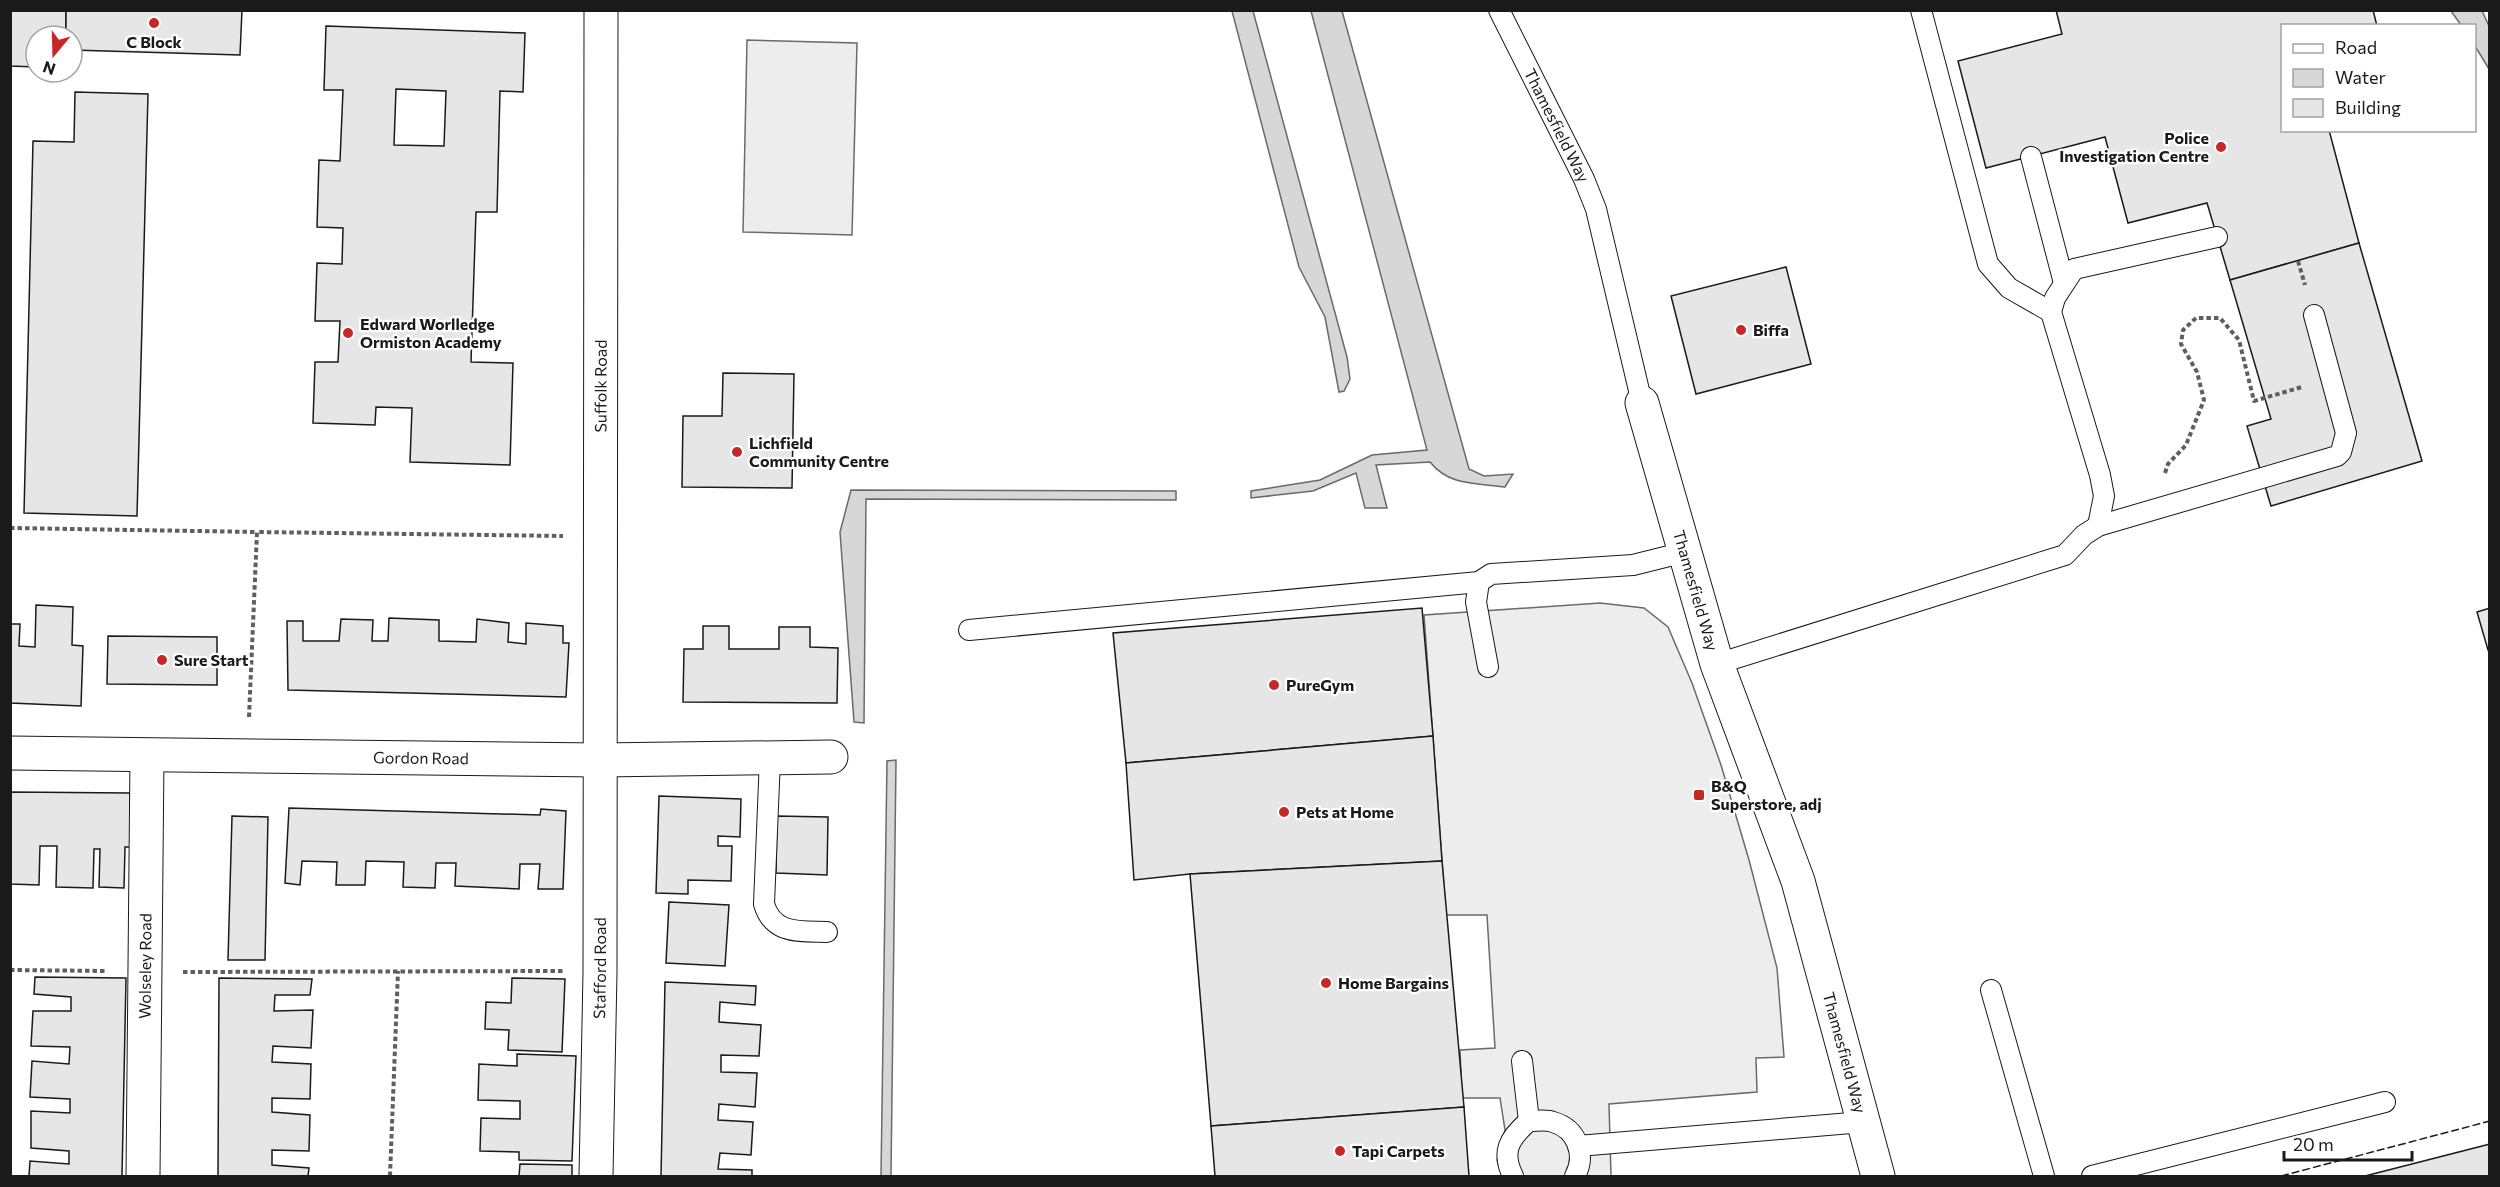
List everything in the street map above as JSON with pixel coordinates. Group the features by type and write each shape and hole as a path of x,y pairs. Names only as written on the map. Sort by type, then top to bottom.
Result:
{"street":[{"name":"Suffolk Road","path":"600,760 601,10"},
{"name":"Thamesfield Way","path":"1642,403 1717,664 1798,881 1878,1176"},
{"name":"Gordon Road","path":"10,753 600,760 831,757"},
{"name":"Wolseley Road","path":"143,1176 147,756"},
{"name":"Stafford Road","path":"596,1176 600,972 600,760"}],"lane":[{"name":"Thamesfield Way","path":"1499,10 1584,179 1596,209 1642,403"},
{"path":"1921,10 1988,264 2009,288 2051,312"},
{"path":"2031,157 2064,283"},
{"path":"2098,526 2104,496 2100,475 2051,312 2064,283 2074,269 2217,237"},
{"path":"1717,664 2065,555 2085,535 2098,526 2337,456 2341,452 2346,433 2314,315"},
{"path":"969,630 1479,582 1491,574 1633,565 1684,552"},
{"path":"1479,582 1476,602 1488,667"},
{"path":"770,758 764,904 772,921 788,931 826,932"},
{"path":"1991,990 2044,1176"},
{"path":"1522,1061 1529,1121"},
{"path":"2092,1176 2385,1102"},
{"path":"1513,1176 1507,1164 1507,1152 1513,1136 1529,1121 1551,1121 1569,1130 1578,1146 1579,1167 1575,1176"},
{"path":"1578,1146 1863,1122"}],"path":[{"path":"2152,511 2168,464 2186,445 2204,400 2197,372 2181,344 2183,330 2196,318 2220,318 2239,340 2254,401 2331,379"},
{"path":"10,528 599,537"},
{"path":"246,756 257,532"},
{"path":"10,970 600,972"},
{"path":"390,1176 398,971"}],"shaded area":[{"path":"747,40 857,43 852,235 743,232"},
{"path":"1600,603 1644,608 1668,627 1692,683 1721,765 1777,968 1784,1057 1756,1058 1757,1092 1609,1104 1611,1176 1502,1176 1497,1160 1505,1130 1500,1098 1462,1098 1460,1050 1495,1048 1487,915 1446,915 1424,615"}],"water":[{"path":"1232,11 1253,11 1347,357 1350,379 1344,391 1339,392 1325,317 1299,267"},
{"path":"1311,11 1342,11 1469,469 1484,476 1513,474 1505,487 1474,484 1454,479 1437,470 1430,462 1376,465 1387,508 1365,508 1356,473 1313,491 1251,498 1251,491 1320,480 1372,455 1427,450"},
{"path":"2451,11 2482,11 2489,26 2489,69 2476,48 2476,24 2460,24"},
{"path":"851,490 1176,491 1176,500 866,499 864,723 854,722 840,532"},
{"path":"896,760 891,1176 881,1176 887,761"}],"building":[{"path":"10,10 66,10 66,24 24,24 24,67 10,66"},
{"name":"C Block","path":"66,10 242,10 240,55 84,50 84,24 66,24"},
{"name":"Police Investigation Centre","path":"2056,10 2373,10 2376,24 2281,24 2281,132 2330,132 2359,243 2230,280 2207,203 2128,223 2105,137 1986,168 1958,61 2062,34"},
{"path":"326,26 525,33 523,92 500,91 497,212 476,212 471,362 513,363 510,465 410,462 412,408 376,407 375,425 313,423 315,362 338,362 340,321 315,321 317,263 342,264 343,228 317,227 319,160 340,161 343,90 324,90","holes":["396,89 446,91 444,146 394,145"]},
{"path":"75,92 148,94 137,516 24,513 33,141 74,142"},
{"path":"2359,243 2422,461 2271,506 2247,426 2271,419 2230,280"},
{"name":"Biffa","path":"1786,267 1811,364 1696,394 1671,296"},
{"name":"Lichfield Community Centre","path":"723,373 794,374 792,488 682,487 683,416 722,416"},
{"path":"36,605 73,607 72,645 83,646 81,706 10,703 10,624 20,624 19,646 35,647"},
{"name":"PureGym","path":"1422,608 1433,736 1126,763 1113,633"},
{"path":"2490,608 2490,649 2488,650 2477,612"},
{"path":"389,618 439,620 439,641 476,642 477,619 509,623 508,642 526,644 526,623 563,626 563,643 569,643 566,697 288,690 287,621 303,621 303,641 339,641 341,619 373,620 372,641 388,641"},
{"path":"703,626 729,626 729,649 779,649 779,627 810,627 810,647 838,648 837,703 683,702 684,649 703,649"},
{"name":"Sure Start","path":"108,636 217,637 217,685 107,684"},
{"name":"Pets at Home","path":"1433,736 1442,861 1190,874 1134,880 1126,763"},
{"path":"10,792 130,793 130,847 125,847 124,888 99,887 100,849 94,849 93,888 56,887 57,846 40,846 39,885 10,884"},
{"path":"659,796 741,799 740,837 718,836 718,846 732,846 731,881 688,880 688,894 656,893"},
{"path":"289,808 540,815 541,809 566,811 563,889 538,889 540,864 520,864 519,889 455,886 456,863 436,863 435,888 403,887 404,862 366,861 365,885 336,885 337,862 302,861 300,885 285,883"},
{"path":"232,816 268,817 265,960 228,960"},
{"path":"777,816 828,817 827,875 776,873"},
{"name":"Home Bargains","path":"1442,861 1464,1107 1211,1126 1190,874"},
{"path":"669,902 729,905 725,966 666,963"},
{"path":"35,977 126,978 122,1176 29,1176 30,1161 69,1164 69,1151 31,1148 31,1111 70,1113 70,1099 30,1097 32,1061 69,1064 70,1047 31,1046 33,1011 71,1011 71,997 34,994"},
{"path":"219,978 312,979 310,995 275,995 274,1011 313,1010 311,1048 273,1046 272,1062 311,1064 310,1099 272,1098 272,1112 310,1115 309,1151 272,1150 272,1165 309,1168 308,1176 218,1176"},
{"path":"512,978 565,979 562,1052 508,1050 509,1030 485,1029 486,1002 511,1003"},
{"path":"665,982 756,986 755,1005 720,1002 719,1022 761,1025 759,1056 721,1055 721,1072 757,1073 755,1107 719,1104 718,1120 753,1122 751,1155 720,1153 718,1169 752,1170 752,1176 661,1176"},
{"path":"517,1054 576,1056 572,1161 519,1160 519,1152 480,1151 481,1118 520,1119 520,1101 478,1100 479,1064 517,1066"},
{"name":"Tapi Carpets","path":"1464,1107 1469,1176 1215,1176 1211,1126"},
{"path":"2490,1144 2490,1176 2365,1176"},
{"path":"520,1164 572,1165 572,1176 519,1176"}],"fence":[{"path":"2281,1176 2490,1121"}],"place":[{"name":"C Block","path":"154,23"},
{"name":"Police Investigation Centre","path":"2221,147"},
{"name":"Biffa","path":"1741,330"},
{"name":"Edward Worlledge Ormiston Academy","path":"348,333"},
{"name":"Lichfield Community Centre","path":"737,452"},
{"name":"Sure Start","path":"162,660"},
{"name":"PureGym","path":"1274,685"},
{"name":"B&Q Superstore, adj","path":"1699,795"},
{"name":"Pets at Home","path":"1284,812"},
{"name":"Home Bargains","path":"1326,983"},
{"name":"Tapi Carpets","path":"1340,1151"}]}
